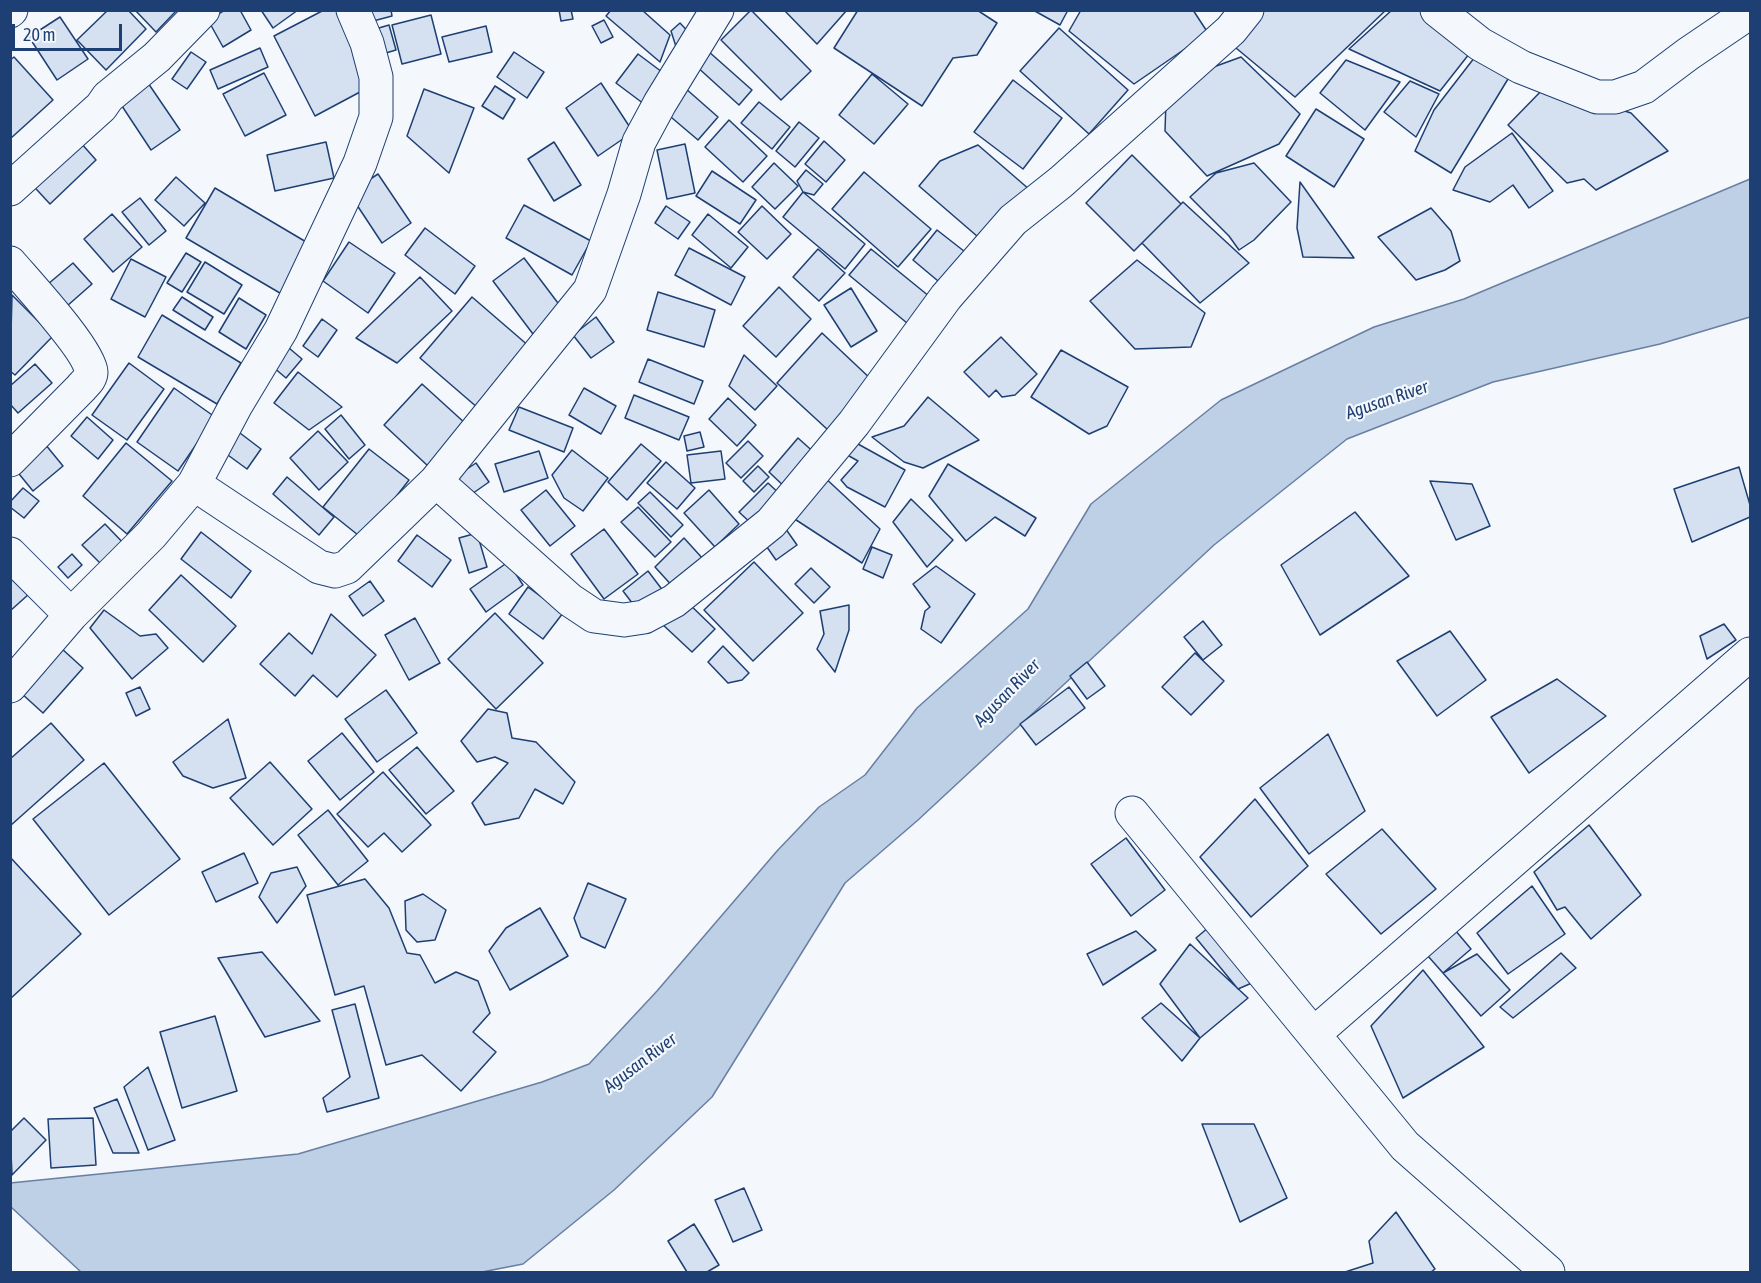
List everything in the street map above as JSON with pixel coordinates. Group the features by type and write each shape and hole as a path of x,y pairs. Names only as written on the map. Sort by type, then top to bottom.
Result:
{"street":[{"path":"10,189 101,107 108,98 157,57 203,10"},
{"path":"10,686 71,615 151,535 194,484 236,405 281,330 360,163 376,117 376,77 367,43 353,10"},
{"path":"194,484 319,567 335,571 347,567 436,481 590,290 624,194 639,142 717,10"},
{"path":"436,481 570,600 594,616 624,620 644,617 674,601 771,523 854,423 946,297 1013,220 1062,182 1231,30 1247,10"},
{"path":"1437,10 1480,44 1521,68 1597,97 1615,98 1644,87 1750,12"},
{"path":"10,263 75,341 91,370 90,377 81,388 10,460"},
{"path":"10,554 71,615"},
{"path":"1315,1033 1750,654"},
{"path":"1132,813 1315,1033 1405,1146 1548,1272"}],"water":[{"name":"Agusan River","path":"1750,179 1750,317 1660,344 1493,382 1347,439 1214,545 918,820 845,883 712,1097 614,1190 523,1264 482,1272 11,1272 10,1183 298,1154 542,1082 589,1064 657,991 777,851 819,807 865,775 917,708 1028,609 1091,504 1221,400 1374,327 1464,299"}],"pier":[{"path":"11,1207 81,1272 11,1272"}],"building":[{"path":"108,10 128,10 146,29 106,70 77,40"},
{"path":"135,10 177,10 156,32"},
{"path":"225,10 240,10 251,30 223,47 208,20"},
{"path":"261,10 298,10 273,28"},
{"path":"324,10 337,10 375,84 315,116 274,36"},
{"path":"358,10 391,10 392,16 362,24"},
{"path":"559,10 571,10 573,19 561,21"},
{"path":"611,10 642,10 670,35 660,62 606,16"},
{"path":"751,10 811,71 781,100 721,40"},
{"path":"784,10 847,10 817,44"},
{"path":"858,10 977,10 997,23 977,55 953,58 922,106 834,48"},
{"path":"1033,10 1068,10 1060,25"},
{"path":"1081,10 1193,10 1208,33 1134,84 1069,31"},
{"path":"1257,10 1386,10 1295,97 1230,43"},
{"path":"1392,10 1429,10 1473,49 1440,91 1349,49"},
{"path":"431,15 441,54 402,64 392,25"},
{"path":"60,17 88,59 57,80 29,37"},
{"path":"604,20 613,37 601,43 592,26"},
{"path":"680,23 697,41 679,56 671,31"},
{"path":"389,25 396,50 379,55 372,30"},
{"path":"486,26 492,52 449,62 442,37"},
{"path":"1059,28 1128,90 1089,134 1020,71"},
{"path":"260,48 268,67 218,89 210,70"},
{"path":"708,51 752,90 739,105 695,65"},
{"path":"191,52 206,62 187,89 172,79"},
{"path":"514,52 544,72 527,98 497,77"},
{"path":"1478,53 1511,74 1451,173 1415,151 1434,110"},
{"path":"638,54 666,75 644,104 616,83"},
{"path":"14,57 53,100 10,139 10,60"},
{"path":"1241,57 1300,114 1279,144 1207,176 1165,131 1166,101 1197,73"},
{"path":"1346,60 1400,82 1365,130 1320,93"},
{"path":"264,73 286,115 245,136 223,94"},
{"path":"872,74 908,104 874,144 839,115"},
{"path":"146,80 180,130 151,150 118,100"},
{"path":"1013,80 1062,118 1023,169 974,132"},
{"path":"1410,81 1439,94 1416,137 1384,112"},
{"path":"601,83 633,132 598,156 566,108"},
{"path":"1548,84 1631,113 1668,151 1596,190 1584,179 1567,183 1508,125"},
{"path":"495,86 515,99 503,119 482,106"},
{"path":"685,88 718,117 698,140 665,112"},
{"path":"424,89 474,108 449,173 407,136"},
{"path":"759,102 790,127 772,149 741,123"},
{"path":"1316,109 1364,139 1334,187 1286,156"},
{"path":"729,120 767,156 743,182 705,147"},
{"path":"799,122 819,138 795,167 776,151"},
{"path":"1512,133 1553,191 1529,208 1513,185 1490,202 1453,190 1465,167"},
{"path":"73,134 96,160 50,204 26,178"},
{"path":"824,141 845,160 826,182 805,164"},
{"path":"326,142 334,178 275,191 267,155"},
{"path":"554,142 581,185 554,201 528,159"},
{"path":"685,144 695,193 667,199 657,150"},
{"path":"978,145 1030,190 985,243 919,186 940,161"},
{"path":"1132,155 1181,204 1134,251 1086,203"},
{"path":"774,163 798,186 775,209 752,187"},
{"path":"1254,163 1291,202 1254,240 1239,250 1229,236 1190,197 1216,173"},
{"path":"806,170 823,184 814,195 803,192 797,181"},
{"path":"712,171 756,200 740,224 696,196"},
{"path":"864,172 931,229 898,267 832,209"},
{"path":"378,174 411,223 382,243 349,193"},
{"path":"176,177 205,203 184,226 155,200"},
{"path":"1300,182 1354,258 1303,257 1297,228"},
{"path":"215,188 313,246 285,296 186,238"},
{"path":"803,192 865,244 845,269 783,217"},
{"path":"140,198 166,231 149,245 122,212"},
{"path":"1183,202 1249,263 1200,303 1142,243"},
{"path":"524,205 591,241 572,275 506,238"},
{"path":"666,206 690,222 678,239 655,223"},
{"path":"762,206 791,234 767,259 738,232"},
{"path":"1431,208 1451,231 1460,261 1445,270 1416,280 1378,237"},
{"path":"112,214 142,247 113,272 84,239"},
{"path":"708,214 748,247 731,268 692,235"},
{"path":"425,228 475,266 455,294 405,255"},
{"path":"937,230 969,255 944,286 913,260"},
{"path":"349,242 395,273 368,313 323,281"},
{"path":"689,248 745,277 731,305 675,275"},
{"path":"818,249 845,273 819,301 793,277"},
{"path":"871,249 935,301 913,328 849,275"},
{"path":"186,253 201,262 182,292 167,283"},
{"path":"524,258 564,311 533,334 493,281"},
{"path":"131,259 166,277 145,317 111,299"},
{"path":"1137,260 1205,313 1191,347 1135,349 1090,301"},
{"path":"205,262 242,285 224,314 187,292"},
{"path":"73,263 92,284 67,306 48,284"},
{"path":"420,277 452,311 397,363 356,338"},
{"path":"779,287 811,319 776,357 743,326"},
{"path":"851,288 877,331 851,347 824,305"},
{"path":"658,292 715,310 704,347 647,330"},
{"path":"12,295 53,336 15,375 10,371"},
{"path":"182,297 213,317 205,330 173,310"},
{"path":"472,297 530,347 478,408 420,358"},
{"path":"239,298 266,315 246,349 219,332"},
{"path":"162,315 241,363 217,404 138,357"},
{"path":"596,317 614,342 591,358 573,335"},
{"path":"322,319 337,330 318,357 303,346"},
{"path":"822,333 873,381 828,430 777,383"},
{"path":"1001,337 1037,374 1015,395 1002,397 996,390 989,397 964,372"},
{"path":"289,348 302,359 286,378 273,367"},
{"path":"1061,350 1128,387 1107,426 1089,434 1031,397"},
{"path":"744,355 777,386 755,410 729,386"},
{"path":"648,359 703,381 694,404 639,382"},
{"path":"129,363 164,389 127,440 92,415"},
{"path":"35,364 52,383 18,413 10,404 10,386"},
{"path":"298,372 342,407 309,430 274,403"},
{"path":"422,384 466,424 428,466 384,425"},
{"path":"174,388 215,417 178,471 137,442"},
{"path":"584,388 616,406 601,434 569,415"},
{"path":"634,395 689,417 679,440 625,418"},
{"path":"928,397 979,440 923,468 904,462 872,437 904,426"},
{"path":"728,398 756,425 737,446 709,419"},
{"path":"519,407 573,428 564,452 509,430"},
{"path":"341,415 365,445 349,459 325,429"},
{"path":"87,417 113,440 98,459 71,436"},
{"path":"236,430 261,449 247,469 221,450"},
{"path":"318,431 348,462 319,490 290,458"},
{"path":"700,432 704,447 687,451 684,436"},
{"path":"798,438 818,456 788,490 769,472"},
{"path":"849,439 905,470 885,507 847,487 841,480 858,461 842,452"},
{"path":"748,441 763,456 741,478 726,463"},
{"path":"126,443 172,481 127,534 83,496"},
{"path":"45,444 63,466 33,491 15,469"},
{"path":"641,444 661,461 627,500 608,482"},
{"path":"369,449 409,480 363,539 323,507"},
{"path":"572,450 608,478 583,511 564,498 552,475"},
{"path":"539,451 548,478 504,492 495,464"},
{"path":"721,451 725,479 691,483 687,455"},
{"path":"666,462 695,488 677,509 647,483"},
{"path":"476,463 489,482 469,496 455,477"},
{"path":"948,464 1036,518 1025,536 995,517 966,541 929,496"},
{"path":"758,466 769,477 754,492 743,481"},
{"path":"1739,467 1750,505 1750,517 1692,542 1674,489"},
{"path":"822,475 880,529 862,563 787,514"},
{"path":"287,477 334,517 319,535 273,494"},
{"path":"1430,481 1472,484 1490,526 1456,540"},
{"path":"768,483 783,497 754,526 739,512"},
{"path":"23,488 39,501 24,518 10,507 10,502"},
{"path":"546,490 575,526 550,546 521,510"},
{"path":"709,490 739,524 715,547 684,513"},
{"path":"650,492 683,525 671,537 638,503"},
{"path":"911,499 953,540 927,567 893,522"},
{"path":"638,507 671,542 655,557 621,522"},
{"path":"1355,512 1409,576 1320,635 1281,565"},
{"path":"105,524 128,548 106,569 82,545"},
{"path":"783,525 797,545 776,560 762,540"},
{"path":"604,529 638,574 604,599 571,554"},
{"path":"201,532 251,571 231,598 181,559"},
{"path":"477,533 487,567 469,573 459,538"},
{"path":"417,535 451,560 432,587 398,561"},
{"path":"684,538 704,560 675,589 655,567"},
{"path":"872,547 892,555 883,578 863,569"},
{"path":"72,554 82,565 68,578 58,567"},
{"path":"508,562 523,585 486,612 470,589"},
{"path":"754,562 803,613 753,661 704,610"},
{"path":"936,566 975,594 941,643 921,629 925,611 930,607 913,584"},
{"path":"811,568 830,587 814,603 795,584"},
{"path":"648,571 664,592 639,612 623,591"},
{"path":"10,573 29,594 10,611"},
{"path":"181,575 236,626 203,662 149,610"},
{"path":"370,581 384,601 363,616 349,596"},
{"path":"528,587 563,613 543,639 509,614"},
{"path":"684,599 715,629 692,652 661,623"},
{"path":"849,605 849,630 835,672 817,649 824,634 820,611"},
{"path":"104,610 140,636 156,634 168,648 132,679 90,628"},
{"path":"495,613 543,663 496,709 448,659"},
{"path":"331,614 376,655 337,697 313,675 295,696 260,664 289,633 312,654"},
{"path":"415,618 440,663 409,680 385,635"},
{"path":"1203,621 1222,645 1203,660 1184,637"},
{"path":"1724,624 1736,640 1707,659 1700,636"},
{"path":"1450,631 1486,680 1437,716 1397,661"},
{"path":"723,646 749,673 742,680 728,683 708,662"},
{"path":"61,648 83,668 43,713 21,693"},
{"path":"1195,653 1224,681 1191,715 1162,687"},
{"path":"1087,662 1105,686 1087,699 1070,676"},
{"path":"1557,679 1606,716 1529,773 1491,717"},
{"path":"140,687 150,709 136,716 126,693"},
{"path":"1069,687 1085,708 1036,745 1020,724"},
{"path":"386,690 417,733 377,762 345,719"},
{"path":"488,709 507,713 512,738 536,742 575,782 563,804 535,789 519,818 485,825 472,803 508,763 495,757 477,762 461,741"},
{"path":"228,719 246,778 213,788 183,776 173,762"},
{"path":"51,723 84,760 10,826 10,759"},
{"path":"342,733 374,772 340,800 308,761"},
{"path":"1328,734 1365,811 1309,854 1260,788"},
{"path":"417,747 454,791 426,814 389,770"},
{"path":"270,762 312,809 273,845 230,798"},
{"path":"104,763 180,859 109,915 33,819"},
{"path":"383,772 431,825 402,852 384,833 368,847 337,814"},
{"path":"1255,799 1308,866 1251,917 1200,857"},
{"path":"328,810 368,861 338,885 298,835"},
{"path":"1589,825 1641,895 1591,939 1565,907 1557,910 1534,872"},
{"path":"1382,829 1436,889 1381,934 1326,874"},
{"path":"1126,838 1165,890 1131,916 1091,864"},
{"path":"244,853 258,883 216,902 202,872"},
{"path":"10,857 81,934 10,999"},
{"path":"297,867 306,886 277,923 259,897 271,873"},
{"path":"365,879 389,908 407,953 420,955 435,983 456,972 478,981 490,1013 473,1032 496,1052 461,1091 422,1055 386,1065 364,986 335,995 307,895"},
{"path":"588,883 626,899 605,948 581,937 574,918"},
{"path":"1532,886 1565,934 1508,974 1477,933"},
{"path":"423,894 446,910 435,940 417,942 406,930 405,901"},
{"path":"540,908 568,956 510,990 489,951 506,928"},
{"path":"1209,927 1254,982 1238,989 1196,938"},
{"path":"1455,930 1471,949 1443,973 1427,955"},
{"path":"1136,931 1156,950 1103,985 1087,954"},
{"path":"1190,944 1248,998 1200,1038 1160,984"},
{"path":"262,952 320,1021 265,1037 218,958"},
{"path":"1561,953 1576,968 1513,1018 1500,1007"},
{"path":"1477,954 1510,990 1481,1016 1443,973"},
{"path":"1423,970 1484,1047 1403,1098 1371,1026"},
{"path":"1161,1003 1200,1038 1182,1061 1142,1018"},
{"path":"355,1004 379,1098 327,1112 323,1098 350,1077 332,1010"},
{"path":"215,1016 237,1091 182,1108 160,1032"},
{"path":"148,1067 175,1140 148,1150 124,1087"},
{"path":"117,1099 139,1153 113,1153 94,1108"},
{"path":"24,1118 46,1140 12,1175 10,1132"},
{"path":"93,1118 96,1165 51,1168 48,1119"},
{"path":"1202,1124 1254,1124 1287,1198 1240,1222"},
{"path":"744,1188 762,1230 733,1242 715,1200"},
{"path":"1396,1212 1435,1269 1431,1272 1345,1272 1373,1263 1369,1241"},
{"path":"694,1224 719,1265 707,1272 687,1272 668,1241"}]}
